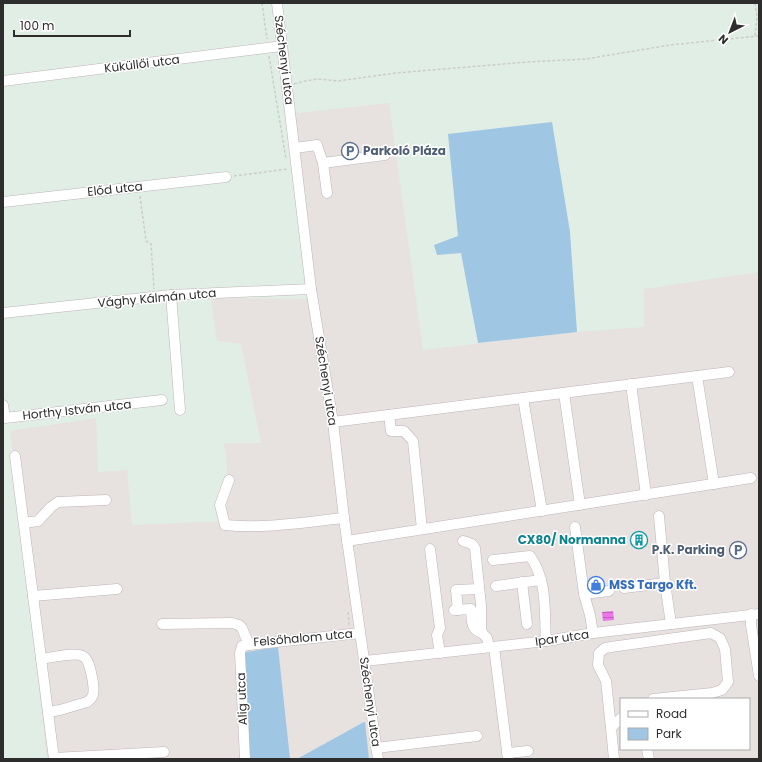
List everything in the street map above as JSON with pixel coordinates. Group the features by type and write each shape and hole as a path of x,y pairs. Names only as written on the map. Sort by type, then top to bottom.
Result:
{"street":[{"name":"Széchenyi utca","path":"277,3 311,290 333,422 347,541 378,759"},
{"name":"Küküllői utca","path":"3,81 282,46"},
{"path":"295,148 317,145 323,163 327,193"},
{"path":"323,163 385,155"},
{"name":"Előd utca","path":"3,202 226,177"},
{"name":"Vághy Kálmán utca","path":"3,313 171,295 311,290"},
{"path":"171,295 180,410"},
{"path":"333,422 730,372"},
{"path":"697,376 714,484"},
{"path":"631,384 646,495"},
{"path":"564,393 580,505"},
{"path":"523,398 542,511"},
{"name":"Horthy István utca","path":"3,405 4,418 162,400"},
{"path":"389,415 391,431 404,431 413,441 422,529"},
{"path":"15,456 54,758 164,752"},
{"path":"347,541 750,478"},
{"path":"229,480 220,505 225,525 241,526 308,522 344,518"},
{"path":"24,523 38,521 58,502 106,500"},
{"path":"659,516 670,624"},
{"path":"575,527 584,594 593,633"},
{"path":"464,541 472,544 475,548 482,633"},
{"path":"430,549 440,628 437,635 440,652"},
{"path":"493,560 530,556 541,576 546,612 546,641"},
{"path":"496,586 541,580"},
{"path":"522,582 527,624"},
{"path":"624,588 665,583"},
{"path":"33,596 117,589"},
{"path":"479,589 456,590 456,610 471,609 473,627 476,631 482,633 487,638 492,647 507,756 528,751"},
{"path":"584,594 609,591"},
{"path":"755,614 751,625 759,676"},
{"name":"Ipar utca","path":"365,661 546,641 593,633 755,614"},
{"name":"Felsőhalom utca","path":"162,624 232,623 239,625 242,628 249,644 360,633"},
{"path":"614,759 606,680 598,665 599,653 605,648 711,633 720,638 725,649 728,682 722,690 712,693 663,698"},
{"name":"Alig utca","path":"245,759 240,653 242,646 249,644"},
{"path":"41,659 77,654 85,657 88,662 94,687 93,695 87,702 48,712"},
{"path":"611,728 620,719"},
{"path":"376,748 477,736"}],"path":[{"path":"755,3 757,17 755,36"},
{"path":"287,87 304,81 318,79 338,81 373,75 404,72 527,62 586,59 670,45 759,36"},
{"path":"226,177 281,170"},
{"path":"139,186 146,241 151,244 155,297"}],"shaded area":[{"path":"389,103 423,350 577,332 644,327 644,289 759,272 759,759 47,759 10,431 96,418 98,472 127,470 132,525 226,521 227,464 224,443 261,443 241,344 217,341 211,298 308,299 299,231 290,114"},
{"path":"613,611 614,620 603,621 602,612"}],"green space":[{"path":"552,122 570,232 577,332 478,343 461,253 437,255 434,245 458,236 448,134"},
{"path":"278,647 290,759 245,759 240,653"},
{"path":"364,722 369,759 297,759"}],"place":[{"name":"Parkoló Pláza","path":"350,151"},
{"name":"CX80/ Normanna","path":"639,540"},
{"name":"P.K. Parking","path":"738,550"},
{"name":"MSS Targo Kft.","path":"596,585"}]}
